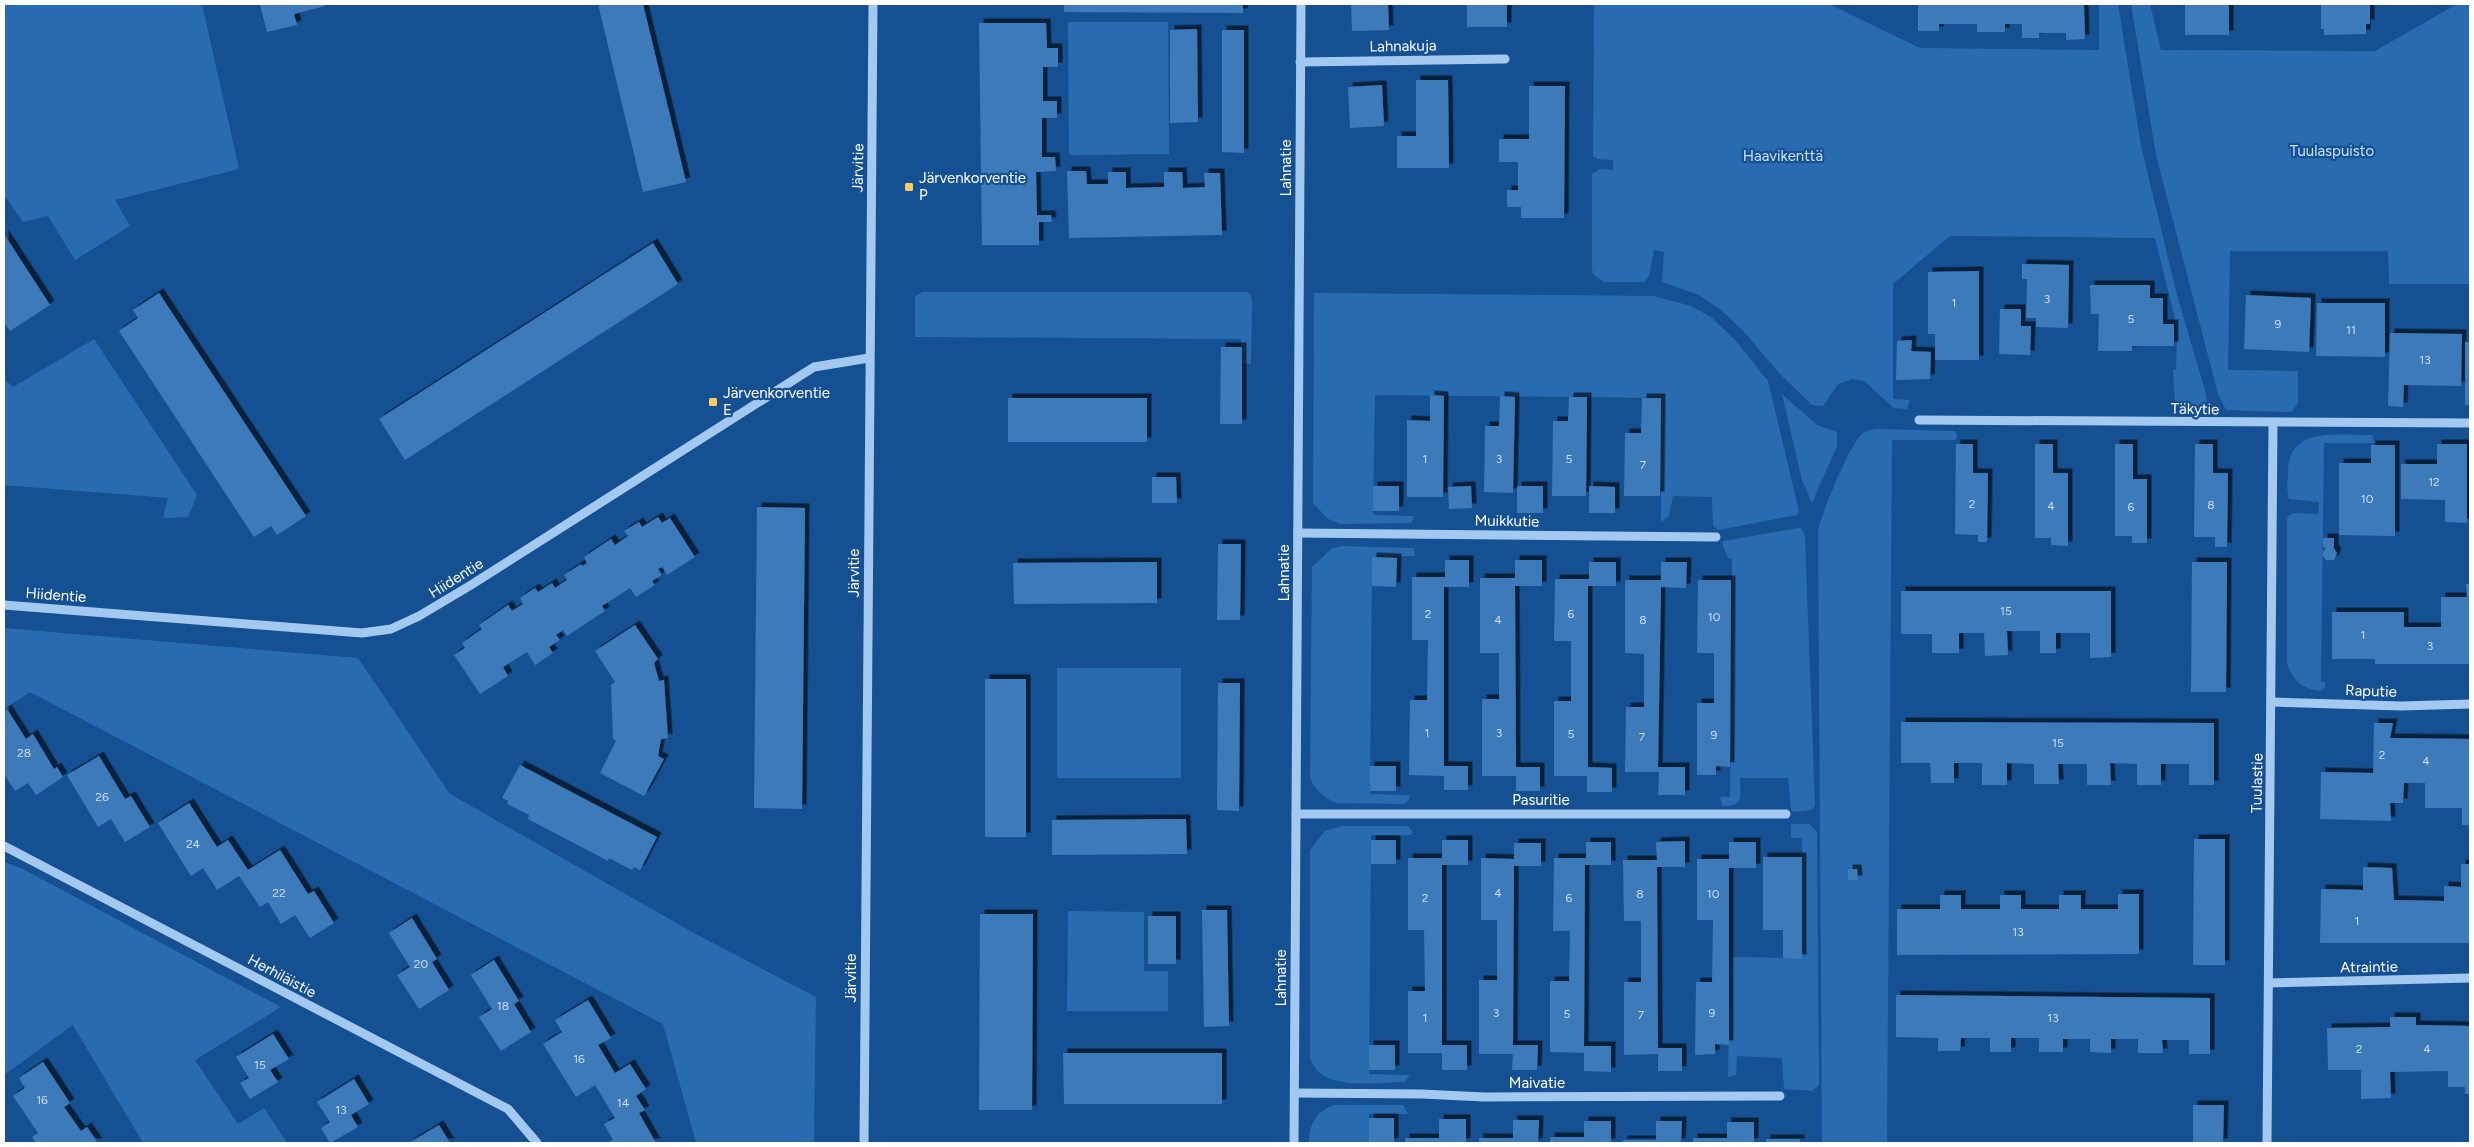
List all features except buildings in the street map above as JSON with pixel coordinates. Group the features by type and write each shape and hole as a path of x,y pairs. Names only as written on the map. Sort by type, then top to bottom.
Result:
{"street":[{"name":"Järvitie","path":"864,1143 869,358 874,4"},
{"name":"Lahnatie","path":"1294,1143 1301,4"},
{"name":"Lahnakuja","path":"1300,62 1505,59"},
{"name":"Hiidentie","path":"4,605 362,633 391,629 419,616 471,585 814,367 869,358"},
{"name":"Täkytie","path":"1919,420 2470,423"},
{"name":"Tuulastie","path":"2267,1143 2273,423"},
{"name":"Muikkutie","path":"1298,533 1716,537"},
{"name":"Raputie","path":"2272,702 2401,706 2470,704"},
{"name":"Pasuritie","path":"1296,814 1786,814"},
{"name":"Herhiläistie","path":"4,846 508,1109 538,1143"},
{"name":"Atraintie","path":"2269,983 2470,978"},
{"name":"Maivatie","path":"1295,1093 1422,1094 1484,1097 1780,1096"}],"green space":[{"path":"4,4 202,4 239,169 115,200 130,226 75,260 48,216 23,222 4,195"},
{"name":"Haavikenttä","path":"1594,4 1829,4 1920,48 2099,50 2099,4 2118,4 2141,146 2177,295 2206,394 2207,406 2200,410 2186,411 2175,405 2173,370 2176,370 2177,327 2155,238 1950,236 1893,284 1893,399 1910,400 1907,409 1894,408 1864,381 1852,379 1838,384 1823,406 1812,405 1779,373 1746,334 1720,309 1699,295 1662,282 1664,252 1654,250 1649,276 1644,282 1604,282 1593,274 1592,268 1592,174 1600,169 1613,170 1613,160 1597,159 1593,156"},
{"name":"Tuulaspuisto","path":"2131,4 2150,4 2161,50 2375,51 2457,4 2470,4 2470,284 2389,284 2388,251 2230,251 2228,370 2298,371 2298,403 2291,412 2226,410 2218,394 2156,155"},
{"path":"1068,22 1168,22 1169,154 1069,155"},
{"path":"922,292 1247,292 1251,295 1252,303 1251,364 1242,363 1241,339 915,337 915,297"},
{"path":"1314,293 1654,296 1691,306 1711,317 1736,341 1768,381 1799,511 1797,515 1718,530 1713,525 1712,497 1673,496 1669,516 1661,522 1661,398 1375,395 1373,515 1414,516 1411,523 1341,524 1328,519 1313,503"},
{"path":"94,339 197,495 188,517 163,518 168,498 4,485 4,379 13,387"},
{"path":"1782,394 1817,425 1837,432 1837,446 1812,503 1802,480"},
{"path":"1877,429 1954,431 1957,435 1956,440 1892,440 1887,1143 1822,1143 1818,530 1830,495 1856,441 1867,431"},
{"path":"2372,435 2374,443 2324,443 2321,682 2325,682 2325,688 2321,691 2309,689 2295,679 2287,663 2287,517 2293,513 2318,514 2319,502 2289,499 2287,486 2290,457 2296,447 2306,440 2318,436"},
{"path":"1798,528 1802,529 1805,537 1815,806 1811,810 1794,812 1791,810 1788,778 1740,778 1740,799 1735,804 1722,806 1720,797 1730,797 1732,559 1728,558 1722,543 1724,541"},
{"path":"1341,546 1414,548 1415,556 1372,557 1370,794 1410,795 1409,800 1403,804 1336,803 1320,793 1310,777 1312,567 1331,549"},
{"path":"4,628 358,658 450,794 694,933 816,997 814,1143 696,1143 663,1024 30,692 4,709"},
{"path":"1057,668 1181,668 1181,778 1057,778"},
{"path":"1791,824 1809,824 1817,832 1819,1085 1812,1091 1784,1089 1782,1058 1737,1056 1736,1075 1728,1077 1730,957 1802,958 1802,838 1791,838"},
{"path":"1342,826 1407,826 1412,830 1412,835 1371,835 1369,1074 1410,1075 1405,1082 1365,1084 1337,1081 1325,1076 1316,1068 1310,1057 1310,850 1325,831"},
{"path":"4,862 21,868 281,1007 195,1060 238,1124 264,1108 287,1143 143,1143 73,1025 4,1075"},
{"path":"1068,911 1144,912 1144,971 1168,971 1168,1011 1067,1011"},
{"path":"1334,1105 1403,1105 1408,1114 1369,1114 1369,1143 1309,1143 1312,1124 1322,1111"}],"place":[{"name":"Järvenkorventie P","path":"909,187"},
{"name":"Järvenkorventie E","path":"713,402"}]}
